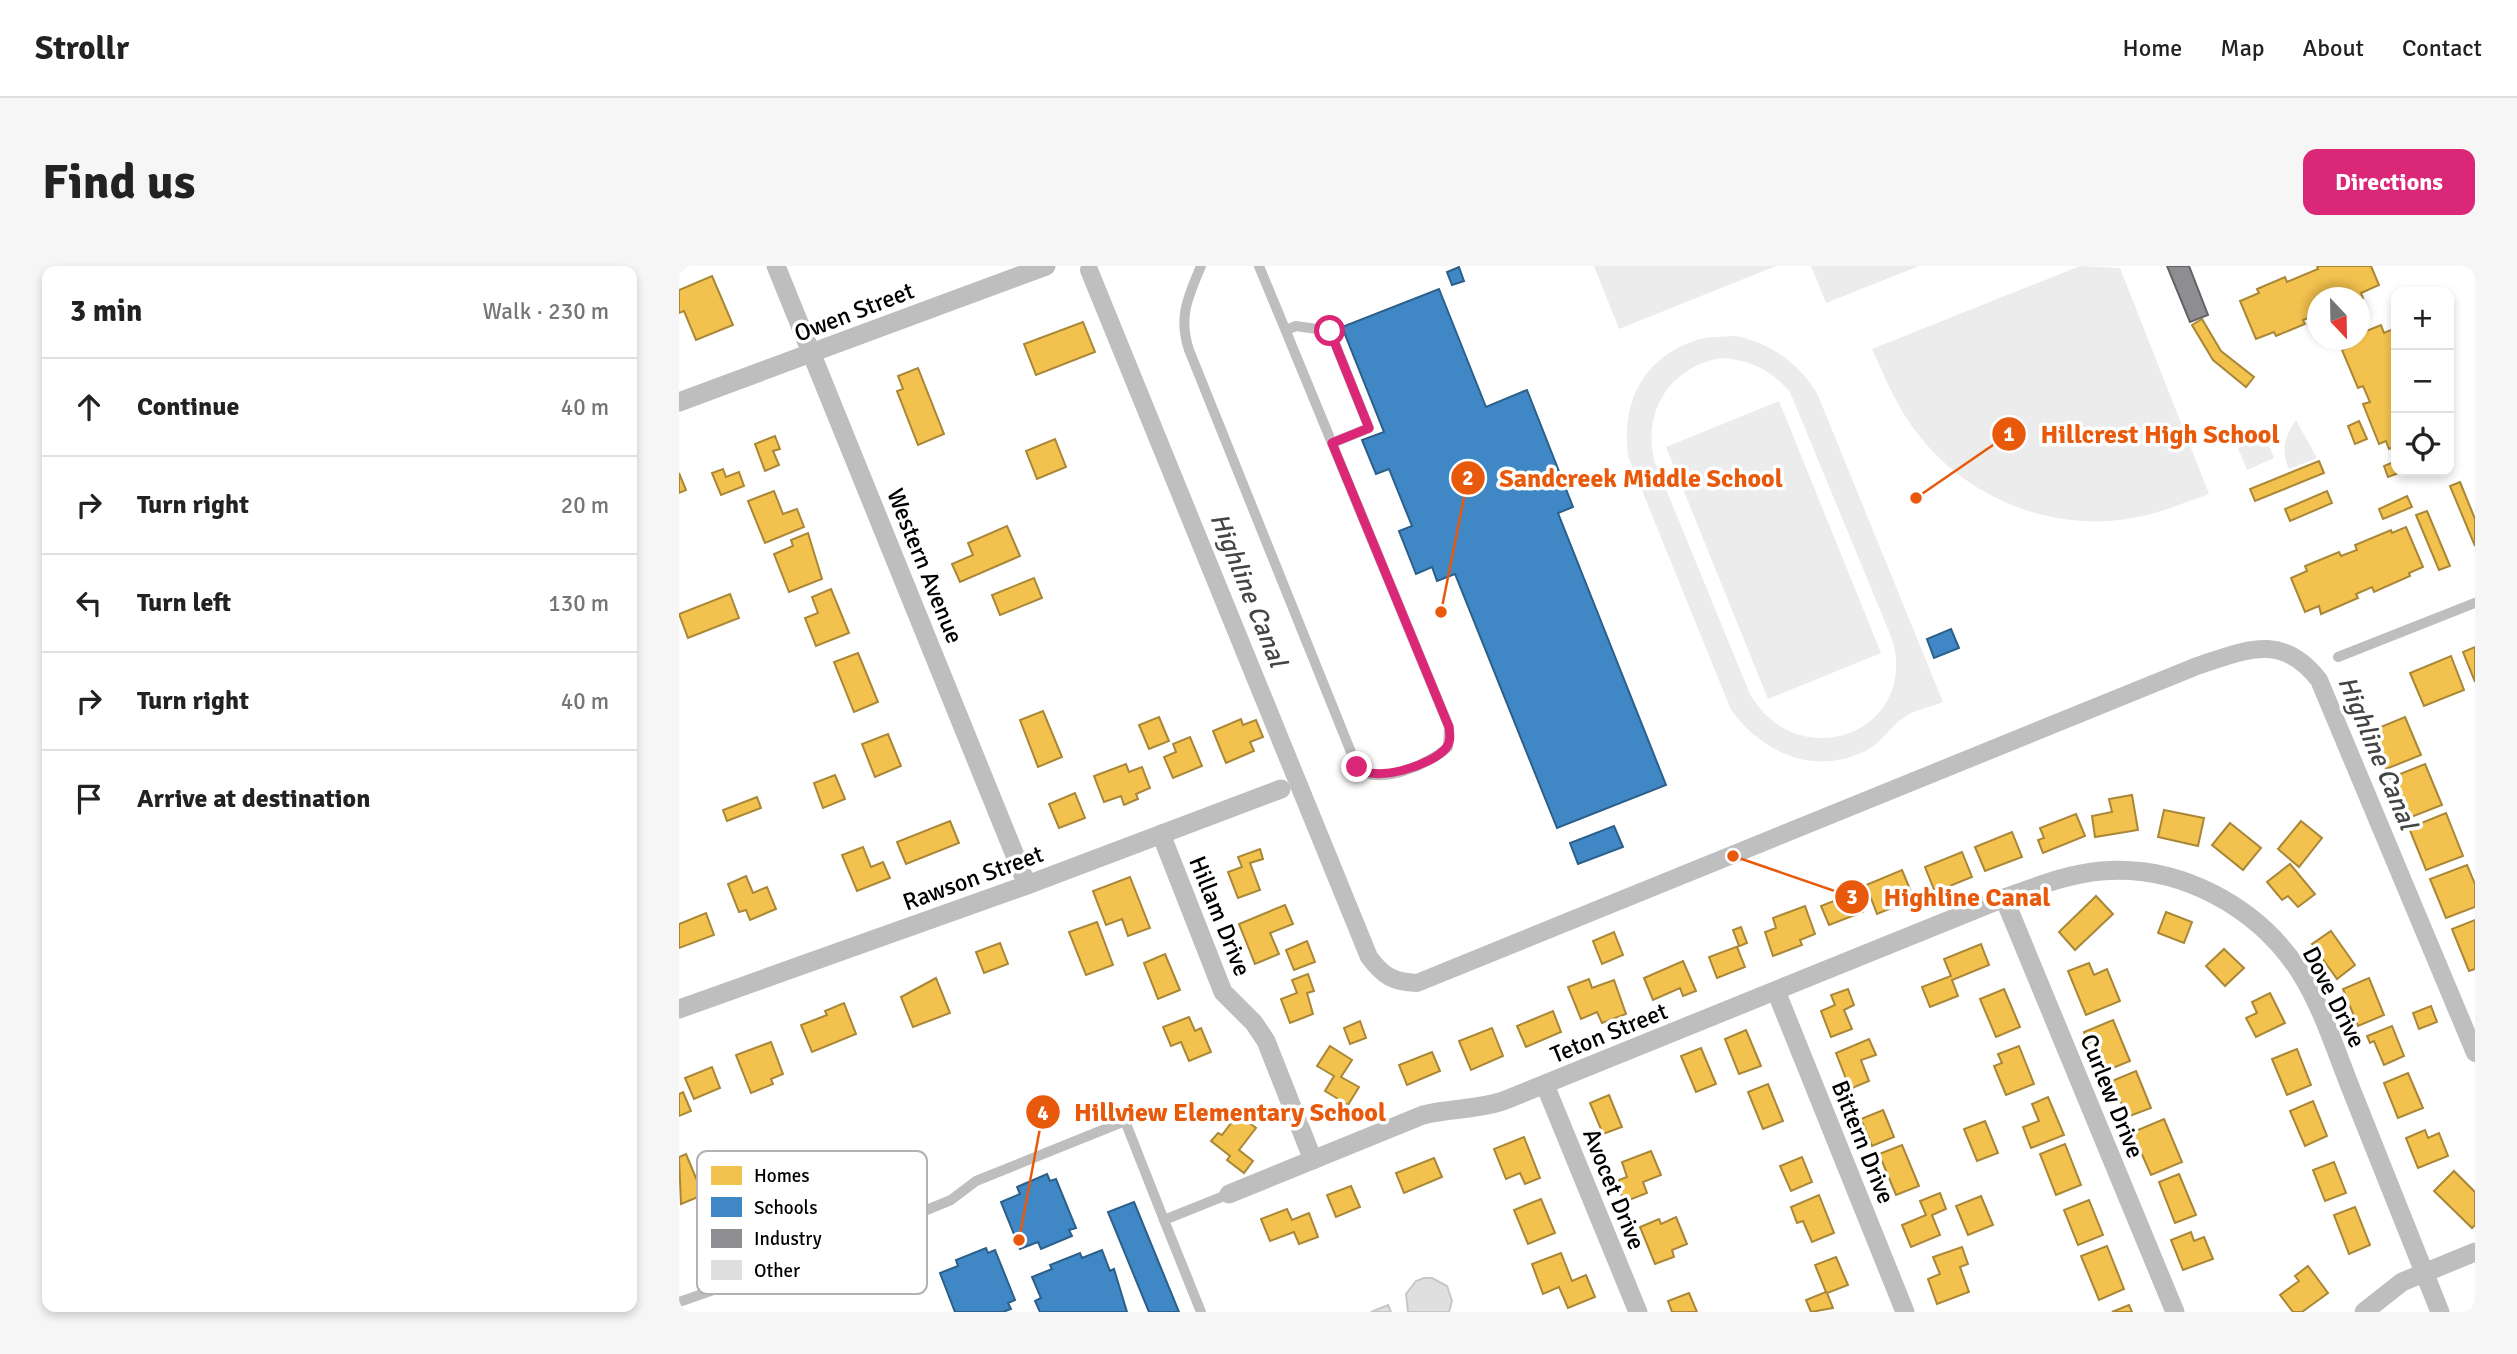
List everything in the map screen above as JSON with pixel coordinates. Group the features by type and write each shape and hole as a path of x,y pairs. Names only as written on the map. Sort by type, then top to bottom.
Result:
{"street":[{"name":"Western Avenue","path":"776,266 1027,885"},
{"name":"Owen Street","path":"679,402 1046,266"},
{"name":"Rawson Street","path":"679,1009 1027,885 1282,789"},
{"name":"Hillam Drive","path":"1161,834 1223,992 1254,1023 1266,1041 1313,1160"},
{"name":"Dove Drive","path":"2004,898 2066,877 2129,870 2171,878 2220,896 2249,914 2284,950 2301,975 2324,1023 2440,1312"},
{"name":"Teton Street","path":"1229,1194 1423,1115 1441,1110 1478,1110 1545,1085 2004,898"},
{"name":"Curlew Drive","path":"2004,898 2175,1312"},
{"name":"Bittern Drive","path":"1776,991 1905,1312"},
{"name":"Avocet Drive","path":"1545,1085 1638,1312"},
{"path":"2364,1312 2402,1282 2475,1252"}],"lane":[{"path":"1201,266 1184,306 1184,334 1189,350 1357,767 1362,773 1377,776 1439,755 1448,747 1449,727 1259,266"},
{"path":"1286,330 1296,326 1330,331 1369,428 1332,443"},
{"path":"2338,657 2475,603"},
{"path":"927,1210 951,1200 976,1181 1125,1121 1201,1312"},
{"path":"1164,1220 1229,1194"},
{"path":"679,1302 702,1294"}],"shaded area":[{"path":"1594,266 1776,266 1619,329"},
{"path":"1811,266 1919,266 1826,303"},
{"path":"2080,266 2120,268 2209,494 2155,513 2116,520 2085,521 2053,517 2023,509 1994,497 1967,481 1921,438 1900,407 1872,349"},
{"path":"1736,336 1761,344 1783,356 1801,372 1817,393 1943,702 1907,715 1872,747 1848,758 1810,761 1791,756 1758,738 1731,710 1628,456 1628,417 1640,384 1650,370 1678,348 1711,337","holes":["1721,358 1759,367 1775,377 1790,392 1892,639 1896,672 1888,699 1872,719 1849,733 1823,738 1796,734 1771,720 1750,694 1654,460 1653,424 1664,394 1674,381 1687,371"]},
{"path":"1779,401 1881,653 1768,699 1666,447"},
{"path":"2296,420 2317,458 2289,469 2285,443"},
{"path":"2266,437 2274,458 2247,470 2238,448"}],"building: Homes":[{"path":"2317,266 2371,266 2379,285 2370,289 2307,287 2307,318 2303,320 2305,324 2276,336 2274,332 2256,339 2240,301 2259,293 2257,289 2285,277 2287,282 2318,269"},
{"path":"712,276 733,325 696,340 684,311 679,313 679,290"},
{"path":"2202,319 2221,351 2254,377 2246,387 2213,360 2192,325"},
{"path":"1083,322 1095,352 1036,375 1024,344"},
{"path":"2381,325 2384,333 2391,330 2389,449 2386,441 2379,444 2363,404 2370,402 2363,386 2358,388 2342,350 2370,350 2370,330"},
{"path":"918,368 944,434 918,445 897,391 903,389 898,376"},
{"path":"2359,421 2367,439 2355,444 2348,426"},
{"path":"775,436 780,449 773,451 779,465 765,471 755,444"},
{"path":"1055,439 1066,467 1037,479 1026,451"},
{"path":"2319,461 2324,473 2255,501 2250,489"},
{"path":"2391,463 2391,476 2388,477 2384,466"},
{"path":"723,469 726,477 739,472 744,486 721,495 712,473"},
{"path":"679,473 686,490 679,493"},
{"path":"2460,482 2475,519 2475,546 2450,486"},
{"path":"774,491 783,514 797,509 804,527 765,543 748,501"},
{"path":"2327,491 2332,503 2290,521 2285,509"},
{"path":"2407,496 2412,507 2383,519 2379,509"},
{"path":"2427,511 2450,566 2439,570 2416,515"},
{"path":"1007,526 1020,556 960,582 952,564 973,555 968,543"},
{"path":"2406,527 2423,567 2409,573 2410,576 2374,592 2372,587 2356,594 2358,598 2321,614 2319,606 2305,612 2291,578 2307,571 2305,566 2339,552 2341,556 2357,550 2355,545 2391,530 2392,533"},
{"path":"808,533 822,579 789,592 774,554 793,546 791,540"},
{"path":"1034,578 1042,598 1000,615 992,595"},
{"path":"831,589 849,633 816,646 805,618 818,613 812,597"},
{"path":"730,594 739,618 688,638 679,614"},
{"path":"2475,647 2475,682 2463,652"},
{"path":"858,653 878,702 854,712 834,662"},
{"path":"2451,656 2464,690 2424,706 2410,673"},
{"path":"1043,711 1062,757 1038,767 1020,720"},
{"path":"1159,717 1169,741 1149,749 1139,725"},
{"path":"2405,717 2421,755 2386,769 2371,731"},
{"path":"1241,719 1243,725 1256,720 1263,737 1250,742 1254,751 1226,763 1213,731"},
{"path":"888,734 901,766 875,777 862,744"},
{"path":"1190,737 1202,766 1173,778 1164,757 1176,752 1173,744"},
{"path":"1126,764 1129,772 1142,767 1150,788 1136,794 1138,799 1124,805 1121,796 1104,802 1094,776"},
{"path":"2425,764 2442,805 2406,819 2390,778"},
{"path":"835,775 845,799 823,808 814,783"},
{"path":"1075,793 1085,818 1059,828 1049,804"},
{"path":"2132,795 2138,830 2095,837 2092,816 2112,812 2109,799"},
{"path":"757,797 761,808 727,821 723,810"},
{"path":"2164,810 2204,818 2198,846 2158,837"},
{"path":"2446,813 2463,856 2426,870 2409,828"},
{"path":"2076,814 2085,836 2043,853 2038,840 2044,838 2040,828"},
{"path":"950,821 959,843 906,864 897,842"},
{"path":"2301,821 2322,838 2299,867 2278,849"},
{"path":"2230,823 2261,848 2243,870 2212,845"},
{"path":"2012,832 2022,857 1985,871 1975,847"},
{"path":"863,847 871,867 883,862 890,878 857,891 842,855"},
{"path":"1260,849 1263,859 1250,863 1260,890 1238,898 1228,872 1242,867 1238,857"},
{"path":"1962,852 1972,877 1935,892 1925,867"},
{"path":"2290,864 2315,894 2298,907 2288,896 2282,900 2267,882"},
{"path":"2467,865 2475,884 2475,907 2446,918 2430,879"},
{"path":"1902,870 1914,899 1877,914 1866,885"},
{"path":"746,876 753,893 767,887 776,909 750,920 746,910 739,912 728,884"},
{"path":"1130,877 1150,928 1128,936 1122,919 1106,925 1093,891"},
{"path":"1851,884 1863,912 1829,925 1821,906 1844,897 1841,888"},
{"path":"2096,896 2113,914 2075,950 2059,932"},
{"path":"1285,905 1293,924 1270,933 1279,954 1255,964 1239,924"},
{"path":"1805,906 1815,934 1800,940 1802,945 1773,956 1765,932 1776,928 1773,918"},
{"path":"2166,912 2192,922 2184,943 2158,933"},
{"path":"706,913 714,935 679,948 679,924"},
{"path":"2475,920 2475,969 2469,971 2452,929"},
{"path":"1097,922 1113,965 1086,975 1069,932"},
{"path":"1741,927 1747,943 1737,947 1745,967 1717,978 1709,957 1739,946 1733,930"},
{"path":"2331,931 2355,965 2337,979 2312,944"},
{"path":"1614,932 1623,955 1602,964 1593,941"},
{"path":"1307,941 1315,962 1294,970 1286,950"},
{"path":"1000,943 1008,964 984,973 976,952"},
{"path":"1981,944 1989,965 1952,980 1958,996 1930,1007 1922,987 1951,976 1944,959"},
{"path":"2224,949 2244,968 2225,986 2206,966"},
{"path":"1165,954 1180,990 1158,999 1144,963"},
{"path":"1683,961 1696,991 1683,996 1680,988 1653,1000 1644,978"},
{"path":"2089,963 2094,975 2107,969 2120,1001 2086,1015 2068,971"},
{"path":"1308,974 1314,991 1307,993 1313,1014 1290,1023 1281,999 1297,993 1292,980"},
{"path":"936,978 950,1013 913,1027 901,997"},
{"path":"2369,978 2384,1015 2358,1026 2343,989"},
{"path":"1589,979 1592,988 1614,980 1626,1014 1602,1023 1597,1012 1581,1019 1568,987"},
{"path":"1848,989 1854,1005 1844,1010 1852,1029 1831,1037 1821,1011 1835,1005 1831,995"},
{"path":"2004,989 2020,1027 1996,1037 1980,999"},
{"path":"2270,993 2285,1023 2256,1037 2246,1018 2257,1013 2252,1002"},
{"path":"844,1003 856,1034 812,1052 801,1025 827,1015 825,1011"},
{"path":"2431,1006 2437,1022 2419,1029 2413,1013"},
{"path":"1553,1011 1561,1032 1526,1047 1517,1026"},
{"path":"1189,1017 1195,1031 1201,1028 1211,1052 1189,1061 1181,1042 1171,1046 1163,1027"},
{"path":"2113,1020 2130,1061 2108,1070 2096,1040 2088,1043 2084,1032"},
{"path":"1360,1021 1366,1038 1350,1044 1344,1028"},
{"path":"2392,1026 2404,1056 2384,1065 2374,1041 2370,1043 2367,1036"},
{"path":"1492,1028 1503,1056 1471,1070 1459,1041"},
{"path":"1746,1030 1761,1066 1739,1074 1725,1039"},
{"path":"1869,1039 1876,1055 1861,1060 1869,1081 1850,1089 1836,1053"},
{"path":"771,1042 783,1074 771,1079 773,1084 751,1093 736,1055"},
{"path":"1330,1046 1352,1060 1341,1077 1359,1087 1348,1105 1325,1091 1334,1076 1317,1066"},
{"path":"2019,1046 2034,1084 2006,1095 1994,1066 2002,1063 1998,1054"},
{"path":"1701,1048 1716,1084 1696,1092 1681,1056"},
{"path":"2297,1049 2311,1085 2287,1095 2272,1059"},
{"path":"1432,1052 1440,1071 1407,1085 1399,1065"},
{"path":"712,1067 720,1088 694,1099 685,1078"},
{"path":"2136,1071 2151,1108 2127,1117 2112,1081"},
{"path":"2408,1073 2423,1108 2398,1118 2384,1083"},
{"path":"1768,1084 1783,1121 1763,1129 1748,1092"},
{"path":"683,1092 691,1111 679,1116 679,1094"},
{"path":"1609,1095 1622,1127 1603,1134 1590,1103"},
{"path":"2048,1097 2064,1135 2031,1148 2023,1127 2039,1121 2032,1104"},
{"path":"2313,1101 2327,1136 2305,1146 2290,1111"},
{"path":"1883,1110 1894,1137 1872,1146 1861,1119"},
{"path":"1238,1114 1256,1128 1239,1150 1253,1161 1244,1173 1227,1160 1230,1156 1211,1141 1218,1133 1222,1135"},
{"path":"2164,1119 2182,1162 2151,1175 2137,1143 2131,1146 2126,1135"},
{"path":"1985,1121 1998,1153 1977,1161 1964,1129"},
{"path":"2425,1130 2428,1138 2439,1133 2448,1156 2418,1168 2406,1138"},
{"path":"1524,1137 1540,1178 1525,1184 1520,1173 1506,1179 1494,1149"},
{"path":"2065,1144 2081,1185 2056,1195 2040,1154"},
{"path":"1902,1145 1919,1186 1896,1195 1879,1154"},
{"path":"1651,1151 1661,1175 1643,1182 1647,1193 1624,1202 1616,1181 1627,1177 1622,1162"},
{"path":"686,1154 697,1181 697,1197 681,1204 679,1157"},
{"path":"1802,1157 1812,1182 1791,1191 1780,1166"},
{"path":"1434,1158 1442,1177 1404,1193 1396,1173"},
{"path":"2334,1162 2346,1193 2325,1201 2313,1170"},
{"path":"2454,1171 2475,1192 2475,1225 2472,1228 2434,1191"},
{"path":"2179,1174 2196,1215 2175,1223 2159,1182"},
{"path":"1351,1186 1360,1207 1336,1217 1327,1195"},
{"path":"1940,1193 1946,1209 1932,1215 1940,1235 1911,1247 1902,1225 1926,1215 1920,1201"},
{"path":"1819,1195 1834,1233 1812,1242 1803,1221 1797,1223 1791,1207"},
{"path":"1981,1196 1993,1225 1968,1235 1956,1206"},
{"path":"1541,1199 1555,1233 1528,1244 1514,1210"},
{"path":"2089,1200 2103,1235 2078,1245 2064,1210"},
{"path":"2355,1207 2370,1245 2349,1254 2334,1215"},
{"path":"1287,1209 1292,1220 1309,1213 1318,1237 1299,1244 1294,1232 1270,1241 1261,1219"},
{"path":"1676,1217 1687,1244 1672,1250 1674,1257 1655,1264 1640,1227 1659,1219 1661,1224"},
{"path":"2191,1232 2194,1241 2204,1237 2213,1259 2183,1270 2171,1240"},
{"path":"2107,1246 2124,1289 2099,1300 2081,1256"},
{"path":"1962,1247 1968,1264 1960,1267 1969,1292 1937,1304 1928,1279 1940,1274 1933,1257"},
{"path":"1561,1253 1572,1281 1586,1275 1595,1297 1568,1308 1559,1287 1543,1294 1532,1264"},
{"path":"1836,1257 1848,1285 1827,1293 1833,1308 1811,1312 1806,1300 1826,1292 1815,1265"},
{"path":"2308,1266 2328,1293 2302,1312 2293,1312 2280,1295 2299,1281 2295,1276"},
{"path":"1689,1293 1697,1312 1672,1312 1668,1301"},
{"path":"2129,1305 2132,1312 2112,1312"}],"building: Schools":[{"path":"1459,267 1464,281 1452,285 1447,272"},
{"path":"1439,289 1486,407 1527,390 1573,507 1558,513 1666,785 1557,828 1455,574 1437,581 1432,567 1416,574 1399,531 1412,526 1389,469 1376,474 1362,440 1384,432 1342,327"},
{"path":"1951,629 1959,648 1934,658 1927,639"},
{"path":"1614,826 1623,847 1578,864 1570,843"},
{"path":"1047,1174 1050,1181 1056,1179 1076,1228 1069,1230 1072,1236 1041,1249 1038,1242 1020,1249 1001,1202 1020,1194 1017,1187"},
{"path":"1134,1202 1179,1312 1149,1312 1108,1212"},
{"path":"986,1248 988,1253 995,1250 1015,1300 1008,1303 1011,1309 1003,1312 955,1312 940,1273 958,1266 956,1260"},
{"path":"1102,1250 1110,1271 1114,1269 1127,1312 1040,1312 1035,1301 1041,1298 1032,1277 1052,1269 1050,1265 1080,1253 1082,1258"}],"building: Industry":[{"path":"2167,266 2189,266 2208,315 2190,322"}],"building: Other":[{"path":"1432,1278 1447,1286 1452,1301 1449,1312 1408,1312 1406,1294 1416,1281"},
{"path":"1388,1305 1391,1312 1371,1312"}],"waterway":[{"name":"Highline Canal","path":"1089,270 1369,957 1389,977 1417,983 2197,666 2263,649 2291,655 2319,680 2475,1053"}],"place":[{"name":"Hillcrest High School","path":"1916,498"},
{"name":"Sandcreek Middle School","path":"1441,612"},
{"name":"Highline Canal","path":"1733,856"},
{"name":"Hillview Elementary School","path":"1019,1240"}],"route":[{"path":"1330,331 1369,428 1332,443 1449,727 1450,738 1448,747 1439,755 1390,774 1377,776 1362,773 1357,767"}]}
